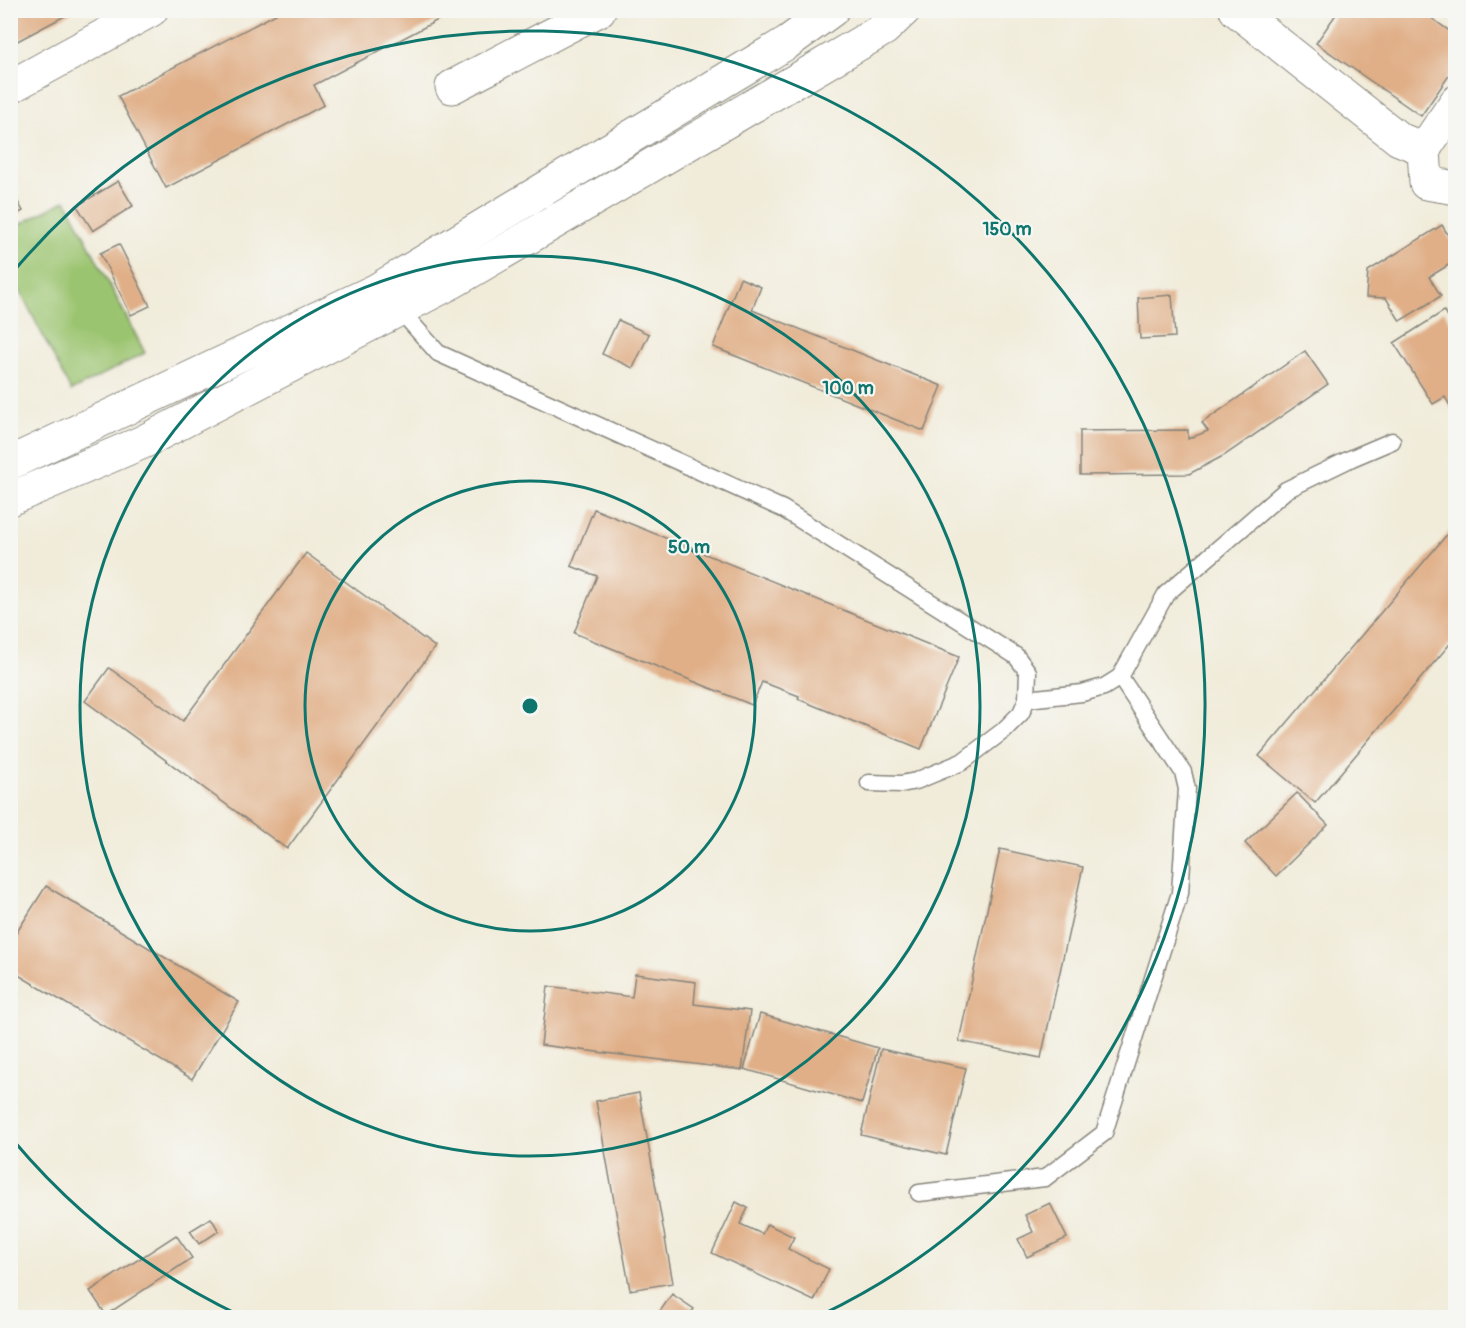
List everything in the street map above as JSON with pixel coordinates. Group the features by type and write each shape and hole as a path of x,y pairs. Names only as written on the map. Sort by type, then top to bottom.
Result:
{"street":[{"path":"10,87 152,10"},
{"path":"452,87 599,10"},
{"path":"10,464 377,290 788,42 832,10"},
{"path":"10,499 143,442 454,281 884,29 904,10"},
{"path":"1236,10 1399,139 1424,149"},
{"path":"1455,102 1424,149 1426,183 1455,188"}],"lane":[{"path":"399,309 438,353 783,509 1016,656 1028,672 1027,699 1021,713 1003,731 962,762 916,781 901,784 869,783"},
{"path":"1027,699 1082,693 1104,687 1120,677 1166,594 1286,490 1392,441"},
{"path":"919,1193 1045,1178 1104,1133 1180,893 1187,789 1183,772 1120,677"}],"green space":[{"path":"66,200 145,353 71,391 11,273 11,229"}],"building":[{"path":"10,10 76,10 10,45"},
{"path":"274,10 457,10 314,85 324,105 166,188 118,96 276,14"},
{"path":"1339,10 1420,10 1455,35 1455,67 1421,116 1316,43"},
{"path":"118,181 133,206 93,231 77,206"},
{"path":"10,188 23,211 10,218"},
{"path":"1442,225 1455,247 1455,261 1429,277 1441,296 1400,321 1386,298 1366,297 1368,271"},
{"path":"119,244 150,306 131,315 100,253"},
{"path":"740,278 761,287 752,310 942,386 924,431 713,347"},
{"path":"1172,295 1175,337 1140,339 1138,298"},
{"path":"1444,311 1455,329 1455,414 1445,397 1433,404 1394,343"},
{"path":"618,320 649,334 633,368 602,354"},
{"path":"1305,351 1328,384 1225,455 1189,474 1080,475 1080,431 1188,430 1188,439 1208,431 1202,423"},
{"path":"594,509 959,657 921,749 762,682 752,705 574,633 597,576 571,566"},
{"path":"1455,525 1455,638 1315,803 1259,756"},
{"path":"306,553 435,647 287,849 85,701 109,668 183,721"},
{"path":"1297,793 1328,825 1276,876 1245,843"},
{"path":"1000,849 1083,867 1041,1058 959,1041"},
{"path":"46,886 239,1002 192,1079 10,970 10,943"},
{"path":"635,974 696,982 694,1004 750,1011 742,1070 541,1045 548,986 632,997"},
{"path":"760,1014 878,1048 862,1103 744,1069"},
{"path":"881,1049 966,1068 946,1155 861,1135"},
{"path":"639,1093 673,1283 630,1290 596,1101"},
{"path":"736,1202 748,1208 740,1224 762,1234 767,1224 794,1237 788,1249 829,1269 814,1301 712,1253"},
{"path":"1050,1203 1067,1238 1027,1257 1018,1239 1033,1232 1025,1215"},
{"path":"211,1218 219,1231 199,1244 190,1231"},
{"path":"176,1235 192,1258 106,1315 90,1291"},
{"path":"672,1294 694,1309 688,1317 656,1317"}]}
